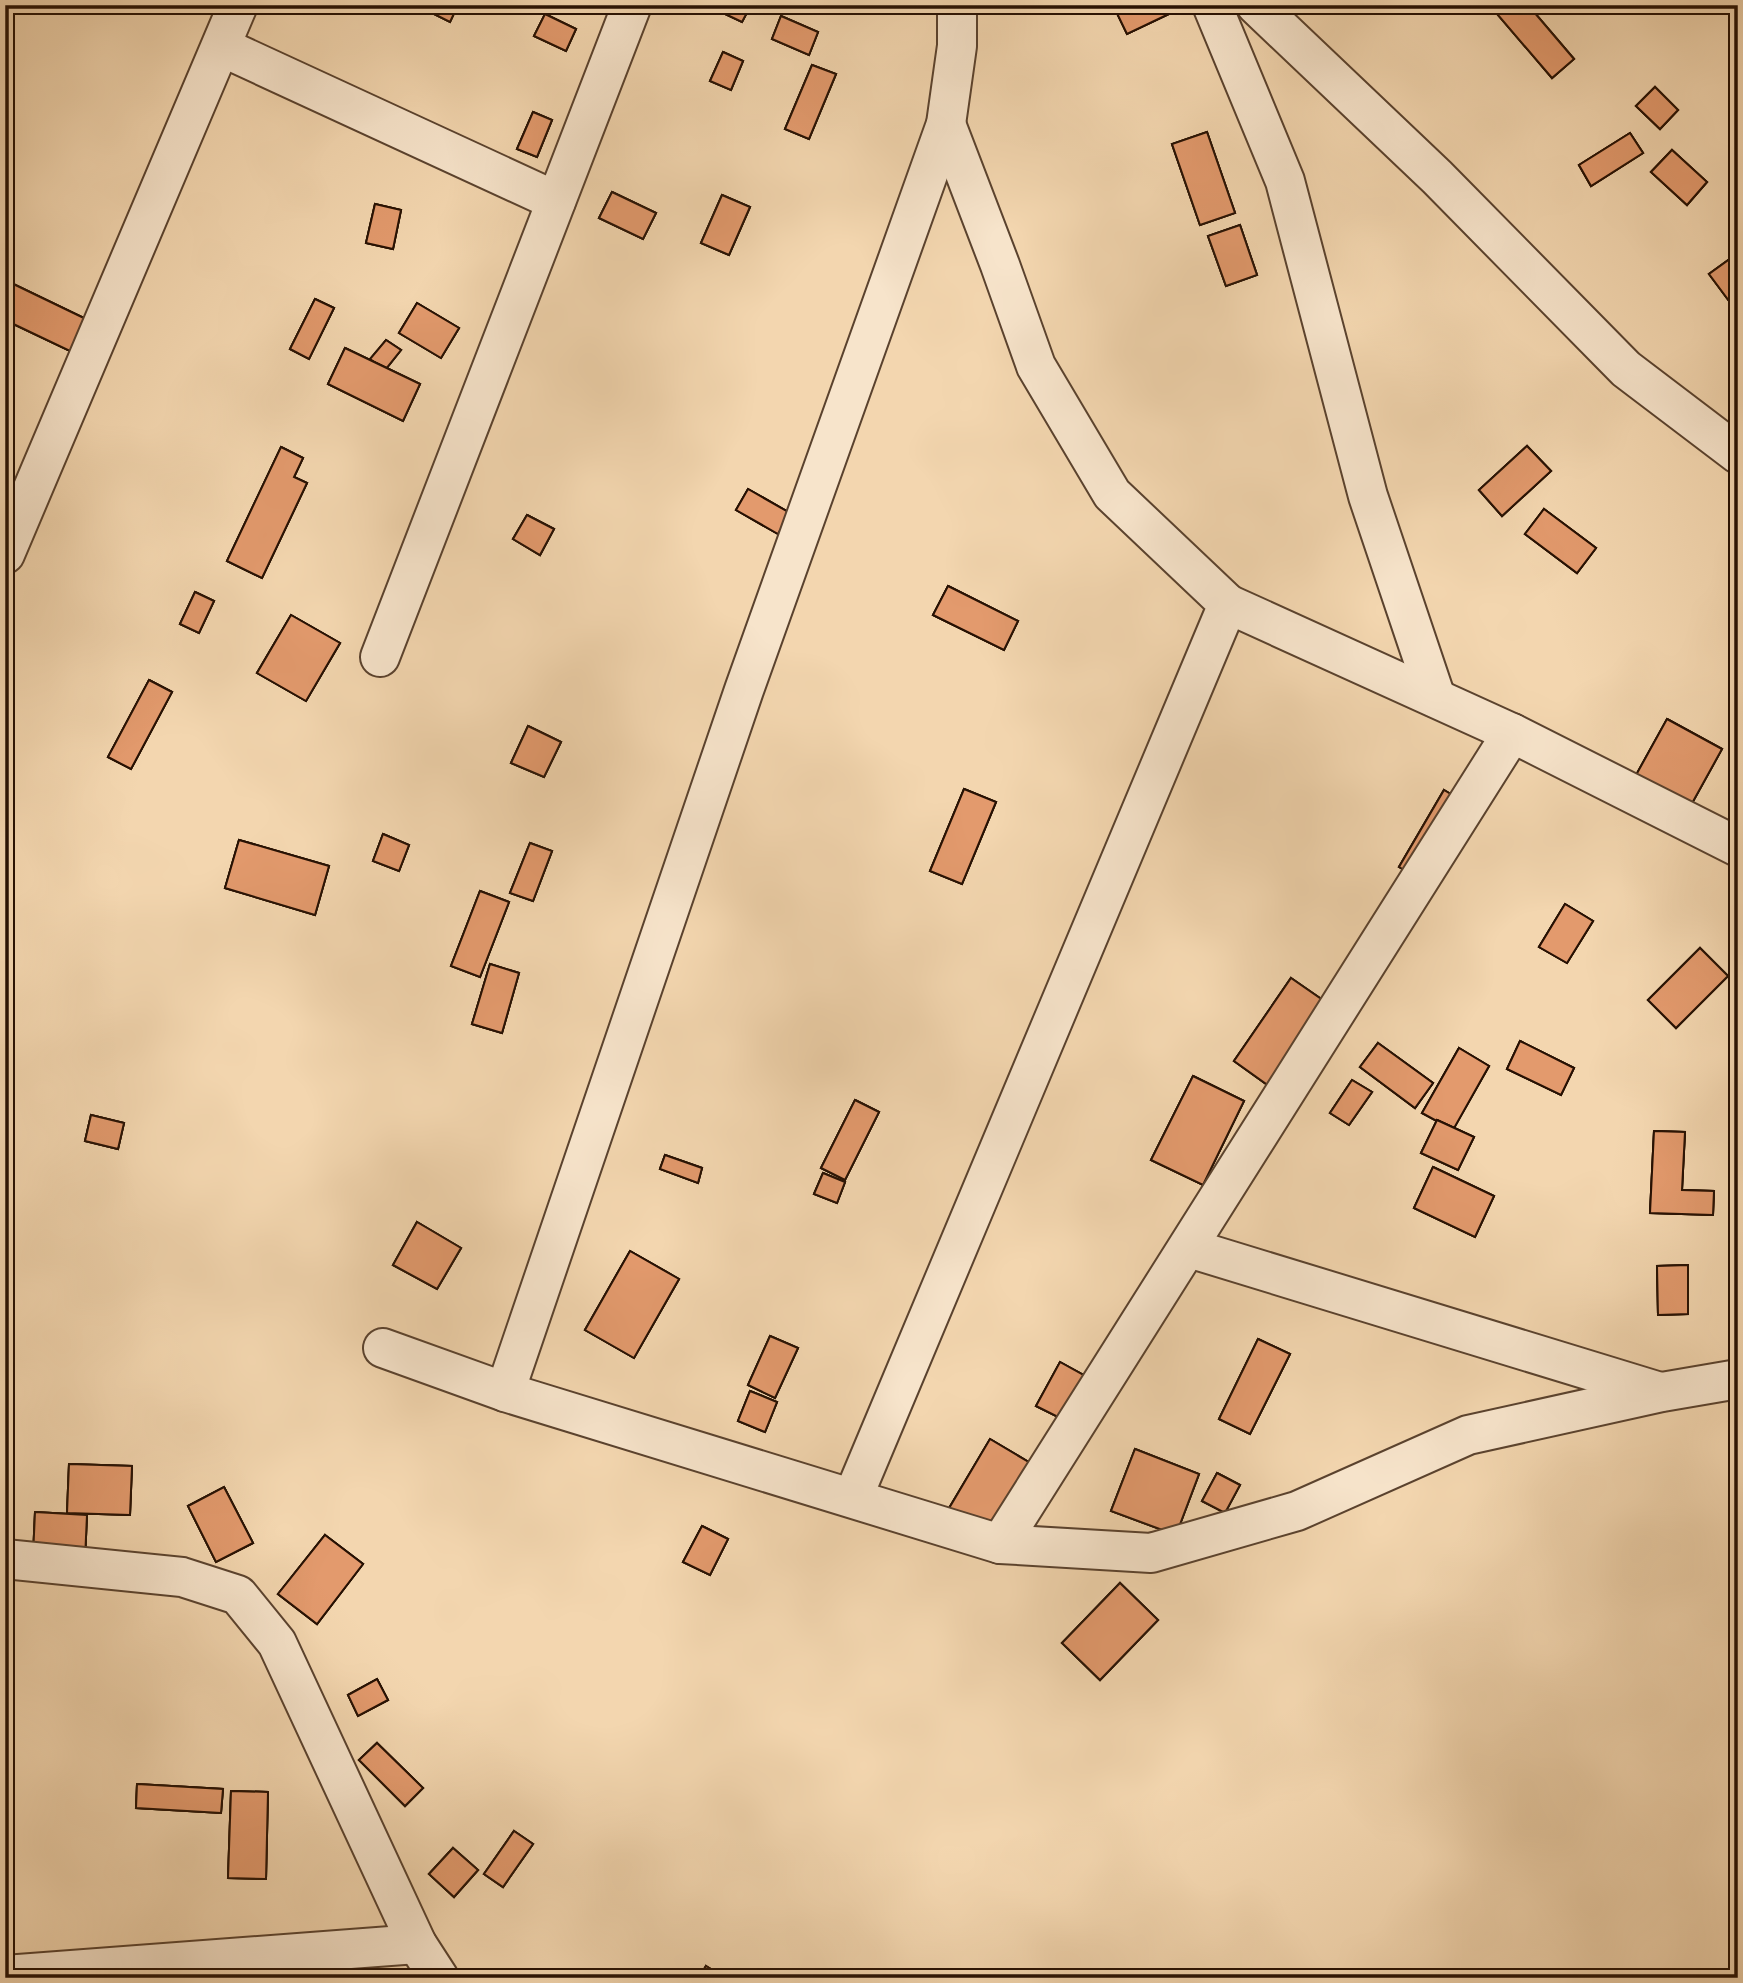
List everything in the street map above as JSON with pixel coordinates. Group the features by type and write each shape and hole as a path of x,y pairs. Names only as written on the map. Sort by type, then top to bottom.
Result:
{"street":[{"path":"5,554 238,5"},
{"path":"380,657 632,5"},
{"path":"505,1392 744,690 946,124 957,46 957,5"},
{"path":"1212,5 1285,181 1368,496 1436,698"},
{"path":"1261,6 1437,177 1626,369 1738,454"},
{"path":"222,47 556,201"},
{"path":"946,124 1036,366 1112,494 1228,604 1512,733 1738,847"},
{"path":"853,1497 1228,604"},
{"path":"1000,1544 1512,733"},
{"path":"1189,1248 1662,1392"},
{"path":"383,1348 505,1392 1000,1544 1152,1553 1297,1511 1468,1435 1662,1392 1738,1379"},
{"path":"5,1559 182,1577 237,1595 277,1643 417,1944 439,1978"},
{"path":"5,1975 417,1944"}],"building":[{"path":"431,5 458,5 450,22 428,11"},
{"path":"431,5 458,5 450,22 428,11"},
{"path":"431,5 458,5 450,22 428,11"},
{"path":"727,5 751,5 742,22 723,13"},
{"path":"727,5 751,5 742,22 723,13"},
{"path":"727,5 751,5 742,22 723,13"},
{"path":"865,5 883,5 880,12"},
{"path":"865,5 883,5 880,12"},
{"path":"865,5 883,5 880,12"},
{"path":"1113,5 1167,5 1171,13 1127,34"},
{"path":"1113,5 1167,5 1171,13 1127,34"},
{"path":"1113,5 1167,5 1171,13 1127,34"},
{"path":"1496,5 1528,5 1574,59 1552,78 1492,8"},
{"path":"1496,5 1528,5 1574,59 1552,78 1492,8"},
{"path":"1496,5 1528,5 1574,59 1552,78 1492,8"},
{"path":"545,14 576,29 566,51 534,36"},
{"path":"545,14 576,29 566,51 534,36"},
{"path":"545,14 576,29 566,51 534,36"},
{"path":"781,16 818,32 809,55 772,39"},
{"path":"781,16 818,32 809,55 772,39"},
{"path":"781,16 818,32 809,55 772,39"},
{"path":"723,52 743,61 731,90 710,81"},
{"path":"723,52 743,61 731,90 710,81"},
{"path":"723,52 743,61 731,90 710,81"},
{"path":"812,65 836,74 809,139 785,129"},
{"path":"812,65 836,74 809,139 785,129"},
{"path":"812,65 836,74 809,139 785,129"},
{"path":"1655,87 1678,110 1660,129 1636,106"},
{"path":"1655,87 1678,110 1660,129 1636,106"},
{"path":"1655,87 1678,110 1660,129 1636,106"},
{"path":"533,112 552,120 537,157 517,149"},
{"path":"533,112 552,120 537,157 517,149"},
{"path":"533,112 552,120 537,157 517,149"},
{"path":"1207,132 1235,213 1200,225 1172,144"},
{"path":"1207,132 1235,213 1200,225 1172,144"},
{"path":"1207,132 1235,213 1200,225 1172,144"},
{"path":"1630,133 1643,153 1591,186 1579,165"},
{"path":"1630,133 1643,153 1591,186 1579,165"},
{"path":"1630,133 1643,153 1591,186 1579,165"},
{"path":"1672,150 1707,182 1687,205 1651,172"},
{"path":"1672,150 1707,182 1687,205 1651,172"},
{"path":"1672,150 1707,182 1687,205 1651,172"},
{"path":"612,192 656,213 643,239 599,218"},
{"path":"612,192 656,213 643,239 599,218"},
{"path":"612,192 656,213 643,239 599,218"},
{"path":"722,195 750,207 729,255 701,243"},
{"path":"722,195 750,207 729,255 701,243"},
{"path":"722,195 750,207 729,255 701,243"},
{"path":"375,204 401,210 393,249 366,243"},
{"path":"375,204 401,210 393,249 366,243"},
{"path":"375,204 401,210 393,249 366,243"},
{"path":"1240,225 1257,275 1226,286 1208,236"},
{"path":"1240,225 1257,275 1226,286 1208,236"},
{"path":"1240,225 1257,275 1226,286 1208,236"},
{"path":"1738,253 1738,313 1709,274"},
{"path":"1738,253 1738,313 1709,274"},
{"path":"1738,253 1738,313 1709,274"},
{"path":"5,280 88,320 72,352 5,320"},
{"path":"5,280 88,320 72,352 5,320"},
{"path":"5,280 88,320 72,352 5,320"},
{"path":"315,299 334,308 309,359 290,349"},
{"path":"315,299 334,308 309,359 290,349"},
{"path":"315,299 334,308 309,359 290,349"},
{"path":"417,303 459,328 441,358 399,333"},
{"path":"417,303 459,328 441,358 399,333"},
{"path":"417,303 459,328 441,358 399,333"},
{"path":"386,340 401,350 387,368 373,358"},
{"path":"386,340 401,350 385,370 370,359"},
{"path":"386,340 401,350 385,370 370,359"},
{"path":"345,348 420,384 403,421 328,384"},
{"path":"345,348 420,384 403,421 328,384"},
{"path":"345,348 420,384 403,421 328,384"},
{"path":"1527,446 1551,471 1502,516 1479,490"},
{"path":"1527,446 1551,471 1502,516 1479,490"},
{"path":"1527,446 1551,471 1502,516 1479,490"},
{"path":"281,447 303,458 294,477 307,483 262,578 227,561"},
{"path":"281,447 303,458 294,477 307,483 262,578 227,561"},
{"path":"281,447 303,458 294,477 307,483 262,578 227,561"},
{"path":"748,489 790,513 778,534 736,510"},
{"path":"748,489 790,513 778,534 736,510"},
{"path":"748,489 790,513 778,534 736,510"},
{"path":"1544,509 1596,548 1577,573 1525,534"},
{"path":"1544,509 1596,548 1577,573 1525,534"},
{"path":"1544,509 1596,548 1577,573 1525,534"},
{"path":"527,515 554,529 540,555 513,539"},
{"path":"527,515 554,529 540,555 513,539"},
{"path":"527,515 554,529 540,555 513,539"},
{"path":"948,586 1018,621 1004,650 933,615"},
{"path":"948,586 1018,621 1004,650 933,615"},
{"path":"948,586 1018,621 1004,650 933,615"},
{"path":"195,592 214,601 199,633 180,624"},
{"path":"195,592 214,601 199,633 180,624"},
{"path":"195,592 214,601 199,633 180,624"},
{"path":"291,615 340,643 306,701 257,673"},
{"path":"291,615 340,643 306,701 257,673"},
{"path":"291,615 340,643 306,701 257,673"},
{"path":"149,680 172,692 131,769 108,757"},
{"path":"149,680 172,692 131,769 108,757"},
{"path":"149,680 172,692 131,769 108,757"},
{"path":"1667,719 1722,749 1685,816 1630,786"},
{"path":"1667,719 1722,749 1685,816 1630,786"},
{"path":"1667,719 1722,749 1685,816 1630,786"},
{"path":"528,726 561,742 544,777 511,763"},
{"path":"528,726 561,742 544,777 511,763"},
{"path":"528,726 561,742 544,777 511,763"},
{"path":"964,789 996,802 962,884 930,871"},
{"path":"964,789 996,802 962,884 930,871"},
{"path":"964,789 996,802 962,884 930,871"},
{"path":"1444,790 1469,805 1425,882 1399,867"},
{"path":"1444,790 1469,805 1425,882 1399,867"},
{"path":"1444,790 1469,805 1425,882 1399,867"},
{"path":"383,834 409,845 399,871 373,861"},
{"path":"383,834 409,845 399,871 373,861"},
{"path":"383,834 409,845 399,871 373,861"},
{"path":"239,840 329,866 315,915 225,888"},
{"path":"239,840 329,866 315,915 225,888"},
{"path":"239,840 329,866 315,915 225,888"},
{"path":"530,843 552,851 533,901 510,893"},
{"path":"530,843 552,851 533,901 510,893"},
{"path":"530,843 552,851 533,901 510,893"},
{"path":"480,891 509,902 480,977 451,966"},
{"path":"480,891 509,902 480,977 451,966"},
{"path":"480,891 509,902 480,977 451,966"},
{"path":"1565,904 1593,921 1567,963 1539,947"},
{"path":"1565,904 1593,921 1567,963 1539,947"},
{"path":"1565,904 1593,921 1567,963 1539,947"},
{"path":"1700,948 1728,976 1676,1028 1648,1000"},
{"path":"1700,948 1728,976 1676,1028 1648,1000"},
{"path":"1700,948 1728,976 1676,1028 1648,1000"},
{"path":"490,964 519,973 502,1033 472,1024"},
{"path":"490,964 519,973 502,1033 472,1024"},
{"path":"490,964 519,973 502,1033 472,1024"},
{"path":"1291,978 1327,1003 1269,1086 1234,1061"},
{"path":"1291,978 1327,1003 1269,1086 1234,1061"},
{"path":"1291,978 1327,1003 1269,1086 1234,1061"},
{"path":"1520,1041 1574,1068 1561,1095 1507,1069"},
{"path":"1520,1041 1574,1068 1561,1095 1507,1069"},
{"path":"1520,1041 1574,1068 1561,1095 1507,1069"},
{"path":"1378,1043 1433,1083 1415,1108 1360,1067"},
{"path":"1378,1043 1433,1083 1415,1108 1360,1067"},
{"path":"1378,1043 1433,1083 1415,1108 1360,1067"},
{"path":"1459,1048 1489,1066 1454,1127 1422,1113"},
{"path":"1459,1048 1489,1066 1453,1130 1422,1113"},
{"path":"1459,1048 1489,1066 1453,1130 1422,1113"},
{"path":"1193,1076 1244,1101 1203,1185 1151,1160"},
{"path":"1193,1076 1244,1101 1203,1185 1151,1160"},
{"path":"1193,1076 1244,1101 1203,1185 1151,1160"},
{"path":"1352,1080 1372,1092 1349,1125 1330,1113"},
{"path":"1352,1080 1372,1092 1349,1125 1330,1113"},
{"path":"1352,1080 1372,1092 1349,1125 1330,1113"},
{"path":"855,1100 879,1112 845,1180 821,1168"},
{"path":"855,1100 879,1112 845,1180 821,1168"},
{"path":"855,1100 879,1112 845,1180 821,1168"},
{"path":"91,1115 124,1123 118,1149 85,1141"},
{"path":"91,1115 124,1123 118,1149 85,1141"},
{"path":"91,1115 124,1123 118,1149 85,1141"},
{"path":"1437,1120 1474,1137 1458,1170 1421,1153"},
{"path":"1437,1120 1474,1137 1458,1170 1421,1153"},
{"path":"1437,1120 1474,1137 1458,1170 1421,1153"},
{"path":"1654,1131 1685,1132 1682,1190 1714,1191 1713,1215 1650,1213"},
{"path":"1654,1131 1685,1132 1682,1190 1714,1191 1713,1215 1650,1213"},
{"path":"1654,1131 1685,1132 1682,1190 1714,1191 1713,1215 1650,1213"},
{"path":"665,1155 702,1168 698,1183 660,1169"},
{"path":"665,1155 702,1168 698,1183 660,1169"},
{"path":"665,1155 702,1168 698,1183 660,1169"},
{"path":"1433,1167 1494,1196 1475,1237 1414,1208"},
{"path":"1433,1167 1494,1196 1475,1237 1414,1208"},
{"path":"1433,1167 1494,1196 1475,1237 1414,1208"},
{"path":"823,1173 845,1182 837,1203 814,1194"},
{"path":"823,1173 845,1182 837,1203 814,1194"},
{"path":"823,1173 845,1182 837,1203 814,1194"},
{"path":"417,1222 461,1248 437,1289 393,1265"},
{"path":"417,1222 461,1248 437,1289 393,1265"},
{"path":"417,1222 461,1248 437,1289 393,1265"},
{"path":"630,1251 679,1279 634,1358 585,1330"},
{"path":"630,1251 679,1279 634,1358 585,1330"},
{"path":"630,1251 679,1279 634,1358 585,1330"},
{"path":"1688,1265 1688,1314 1658,1315 1657,1266"},
{"path":"1688,1265 1688,1314 1658,1315 1657,1266"},
{"path":"1688,1265 1688,1314 1658,1315 1657,1266"},
{"path":"770,1336 798,1348 775,1398 748,1385"},
{"path":"770,1336 798,1348 775,1398 748,1385"},
{"path":"770,1336 798,1348 775,1398 748,1385"},
{"path":"1258,1339 1290,1354 1250,1434 1219,1419"},
{"path":"1258,1339 1290,1354 1250,1434 1219,1419"},
{"path":"1258,1339 1290,1354 1250,1434 1219,1419"},
{"path":"1060,1362 1087,1377 1064,1420 1036,1406"},
{"path":"1060,1362 1087,1377 1064,1420 1036,1406"},
{"path":"1060,1362 1087,1377 1064,1420 1036,1406"},
{"path":"750,1391 777,1402 765,1432 738,1421"},
{"path":"750,1391 777,1402 765,1432 738,1421"},
{"path":"750,1391 777,1402 765,1432 738,1421"},
{"path":"990,1439 1032,1464 991,1535 948,1510"},
{"path":"990,1439 1032,1464 991,1535 948,1510"},
{"path":"990,1439 1032,1464 991,1535 948,1510"},
{"path":"1135,1449 1199,1474 1176,1535 1111,1511"},
{"path":"1135,1449 1199,1474 1176,1535 1111,1511"},
{"path":"1135,1449 1199,1474 1176,1535 1111,1511"},
{"path":"69,1464 132,1466 130,1515 67,1513"},
{"path":"69,1464 132,1466 130,1515 67,1513"},
{"path":"69,1464 132,1466 130,1515 67,1513"},
{"path":"1217,1473 1240,1485 1225,1513 1202,1501"},
{"path":"1217,1473 1240,1485 1225,1513 1202,1501"},
{"path":"1217,1473 1240,1485 1225,1513 1202,1501"},
{"path":"224,1487 253,1543 216,1562 188,1506"},
{"path":"224,1487 253,1543 216,1562 188,1506"},
{"path":"224,1487 253,1543 216,1562 188,1506"},
{"path":"35,1512 87,1515 85,1559 33,1556"},
{"path":"35,1512 87,1515 85,1559 33,1556"},
{"path":"35,1512 87,1515 85,1559 33,1556"},
{"path":"702,1526 728,1539 710,1575 683,1562"},
{"path":"702,1526 728,1539 710,1575 683,1562"},
{"path":"702,1526 728,1539 710,1575 683,1562"},
{"path":"325,1535 363,1564 317,1624 278,1594"},
{"path":"325,1535 363,1564 317,1624 278,1594"},
{"path":"325,1535 363,1564 317,1624 278,1594"},
{"path":"1120,1583 1158,1620 1100,1680 1062,1643"},
{"path":"1120,1583 1158,1620 1100,1680 1062,1643"},
{"path":"1120,1583 1158,1620 1100,1680 1062,1643"},
{"path":"377,1679 388,1700 358,1716 348,1695"},
{"path":"377,1679 388,1700 358,1716 348,1695"},
{"path":"377,1679 388,1700 358,1716 348,1695"},
{"path":"377,1743 423,1788 405,1806 359,1760"},
{"path":"377,1743 423,1788 405,1806 359,1760"},
{"path":"377,1743 423,1788 405,1806 359,1760"},
{"path":"137,1784 223,1789 221,1813 136,1808"},
{"path":"137,1784 223,1789 221,1813 136,1808"},
{"path":"137,1784 223,1789 221,1813 136,1808"},
{"path":"231,1791 268,1792 266,1879 228,1878"},
{"path":"231,1791 268,1792 266,1879 228,1878"},
{"path":"231,1791 268,1792 266,1879 228,1878"},
{"path":"514,1831 533,1844 503,1887 484,1874"},
{"path":"514,1831 533,1844 503,1887 484,1874"},
{"path":"514,1831 533,1844 503,1887 484,1874"},
{"path":"453,1848 478,1870 454,1897 429,1874"},
{"path":"453,1848 478,1870 454,1897 429,1874"},
{"path":"453,1848 478,1870 454,1897 429,1874"},
{"path":"706,1966 719,1974 717,1978 699,1978"},
{"path":"706,1966 719,1974 717,1978 699,1978"},
{"path":"706,1966 719,1974 717,1978 699,1978"}]}
